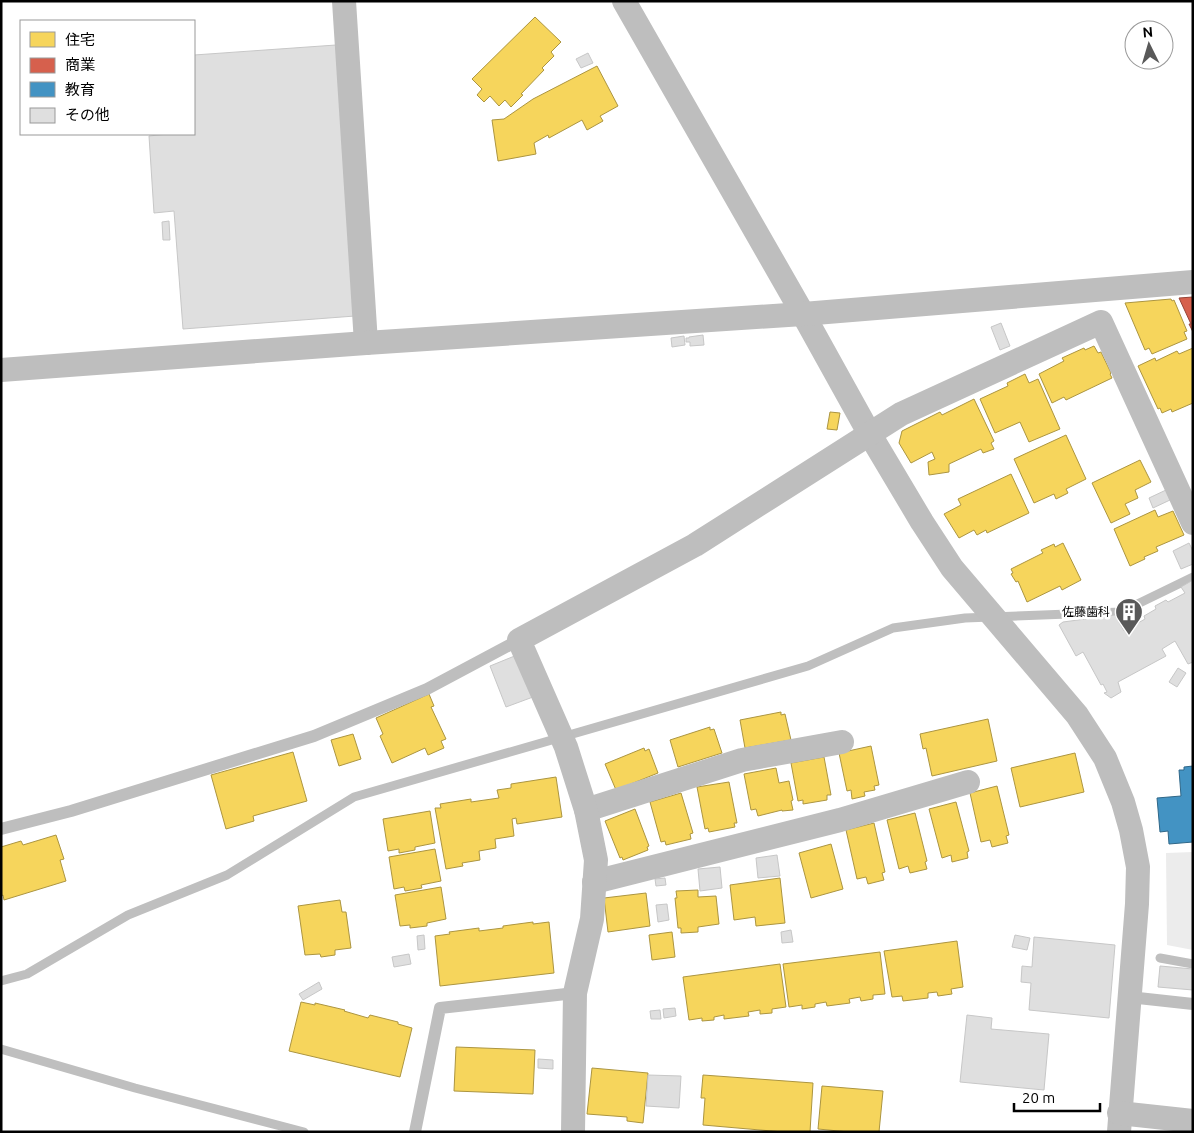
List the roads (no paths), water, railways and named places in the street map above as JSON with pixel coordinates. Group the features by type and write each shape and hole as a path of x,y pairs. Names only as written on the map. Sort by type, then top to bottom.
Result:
{"street":[{"path":"344,1 366,343"},
{"path":"624,1 869,433 922,522 952,568 1076,715 1105,758 1123,802 1138,867 1119,1122 1193,1121"},
{"path":"1,370 366,343 803,314 1193,282"},
{"path":"573,1132 575,993 592,919 596,860 586,810 563,738 519,640 695,545 901,414 1101,322 1193,523"},
{"path":"586,810 742,760 842,742"},
{"path":"594,882 840,820 968,782"}],"lane":[{"path":"1,830 71,811 314,736 428,689 519,640"},
{"path":"415,1132 440,1008 575,993"},
{"path":"1129,997 1193,1004"}],"waterway":[{"path":"1,981 27,974 128,915 227,875 354,797 808,666 893,628 965,618 1121,612 1193,577"},
{"path":"1160,958 1193,964"},
{"path":"1,1049 135,1088 304,1132"}],"place":[{"name":"佐藤歯科","path":"1129,636"}]}
